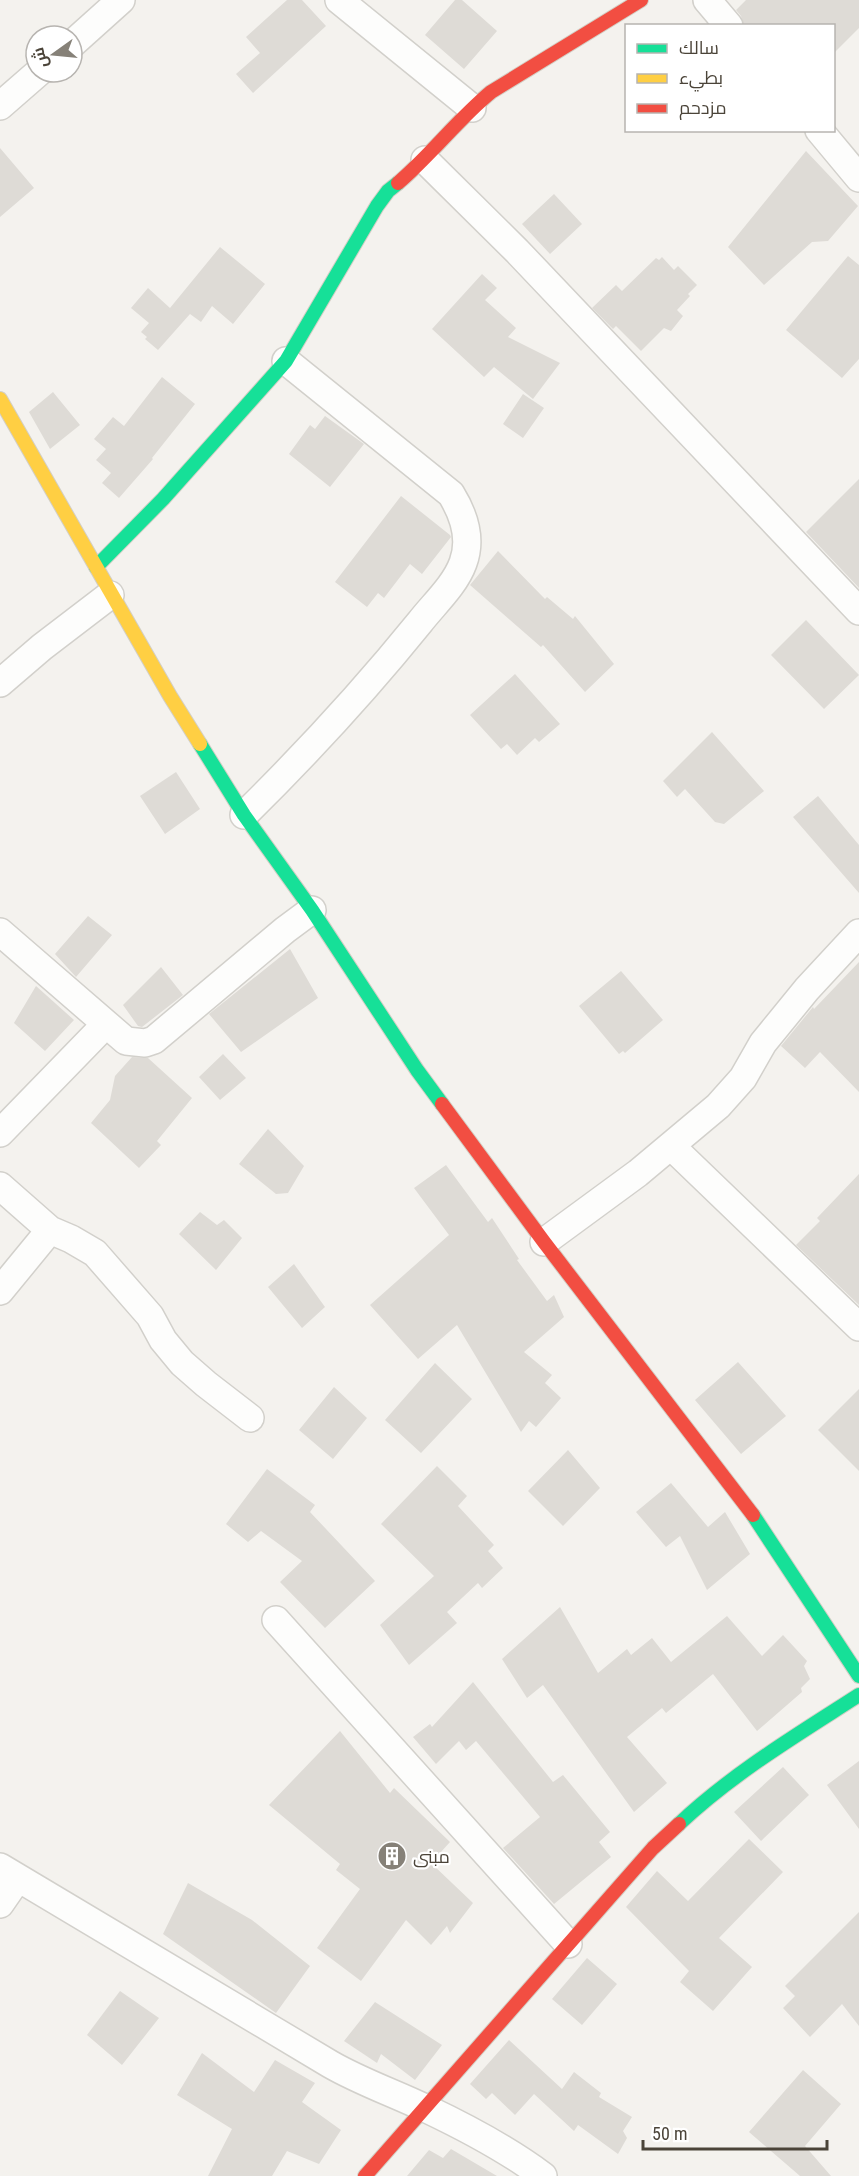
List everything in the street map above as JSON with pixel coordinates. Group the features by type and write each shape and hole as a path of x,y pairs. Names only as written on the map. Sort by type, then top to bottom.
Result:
{"street":[{"path":"84,33 121,0"},
{"path":"339,0 472,108"},
{"path":"96,567 163,499 286,361 388,191 425,160 435,146 491,92 641,0"},
{"path":"707,0 727,24"},
{"path":"0,106 25,84"},
{"path":"821,132 859,178"},
{"path":"425,160 525,260 859,611"},
{"path":"244,815 300,760 394,654 452,582 463,564 467,550 466,526 461,509 451,494 286,361"},
{"path":"0,399 110,595 244,815 312,910 417,1070 544,1242 753,1515 859,1676"},
{"path":"0,683 42,647 110,595"},
{"path":"0,932 75,996 105,1025 126,1041 135,1044 154,1040 312,910"},
{"path":"544,1242 638,1173 718,1106 743,1078 763,1042 807,989 859,933"},
{"path":"0,1133 105,1025"},
{"path":"671,1146 859,1327"},
{"path":"0,1186 50,1230 95,1253 150,1316 163,1340 182,1363 250,1418"},
{"path":"0,1291 50,1230"},
{"path":"276,1620 568,1944"},
{"path":"365,2176 653,1848 702,1802 756,1762 859,1695"},
{"path":"0,1904 9,1872 358,2080 426,2108 501,2148 543,2176"}],"building":[{"path":"287,0 302,0 326,26 253,93 236,74 260,53 246,37"},
{"path":"455,0 462,0 497,31 464,69 425,35"},
{"path":"746,0 859,0 859,28 835,52 835,24 743,24 736,10"},
{"path":"0,148 34,188 0,217"},
{"path":"806,151 858,206 828,241 812,242 764,285 728,247"},
{"path":"554,194 582,224 550,254 522,224"},
{"path":"220,247 265,284 233,324 212,306 201,322 190,314 158,350 145,339 147,337 141,332 149,323 131,308 148,288 170,308"},
{"path":"848,256 859,265 859,359 842,378 786,330"},
{"path":"662,257 674,270 678,266 697,285 677,310 683,316 671,331 664,328 641,351 616,326 613,329 592,308 616,285 622,291 656,258 659,260"},
{"path":"482,274 497,288 485,300 516,328 508,337 560,363 533,399 494,367 484,377 432,329"},
{"path":"162,377 195,404 153,459 119,498 102,483 111,473 96,460 106,449 94,439 113,417 124,426"},
{"path":"53,392 80,425 50,449 29,412"},
{"path":"523,394 544,408 523,438 503,424"},
{"path":"325,416 364,444 330,487 289,454 310,425 315,429"},
{"path":"859,479 859,588 806,532"},
{"path":"401,496 451,537 422,574 410,564 384,598 378,593 367,607 335,582"},
{"path":"498,551 545,599 547,597 573,619 575,616 614,664 585,692 543,645 541,647 470,585"},
{"path":"806,620 859,675 824,709 771,655"},
{"path":"515,674 560,724 539,742 535,738 517,755 507,744 501,749 470,715"},
{"path":"712,732 764,791 724,824 715,822 685,789 677,797 663,781"},
{"path":"176,772 200,809 165,834 140,796"},
{"path":"818,796 859,845 859,893 793,817"},
{"path":"88,916 112,935 76,977 55,954"},
{"path":"290,949 318,998 241,1052 209,1014"},
{"path":"859,962 859,1092 820,1052 805,1068 781,1046 813,1007 814,1009"},
{"path":"161,967 183,995 142,1027 138,1026 123,1005"},
{"path":"621,971 663,1020 625,1053 623,1051 619,1054 579,1006"},
{"path":"36,986 74,1020 45,1051 14,1023"},
{"path":"223,1054 246,1078 220,1100 199,1077"},
{"path":"132,1057 148,1058 192,1098 157,1141 161,1145 139,1168 91,1123 110,1100 115,1076"},
{"path":"268,1129 304,1166 288,1193 276,1194 239,1164"},
{"path":"446,1165 488,1222 492,1218 519,1259 517,1260 547,1301 554,1295 564,1317 524,1352 552,1375 545,1383 561,1398 536,1427 529,1421 521,1432 457,1325 418,1359 370,1305 449,1235 414,1188"},
{"path":"859,1174 859,1305 796,1245 820,1221 817,1218"},
{"path":"200,1212 217,1225 224,1220 242,1238 216,1270 179,1234"},
{"path":"294,1264 325,1307 302,1328 268,1287"},
{"path":"738,1362 786,1416 741,1454 695,1400"},
{"path":"435,1363 472,1399 421,1453 385,1420"},
{"path":"334,1387 367,1418 333,1459 299,1430"},
{"path":"859,1389 859,1471 818,1430"},
{"path":"568,1450 600,1488 563,1526 528,1491"},
{"path":"437,1466 467,1496 458,1506 494,1545 488,1551 503,1568 482,1588 478,1583 447,1612 457,1623 409,1665 380,1625 434,1576 381,1524"},
{"path":"267,1469 315,1505 310,1512 375,1581 325,1628 280,1582 302,1561 261,1531 248,1542 226,1524"},
{"path":"671,1483 708,1527 725,1512 750,1554 707,1590 680,1536 666,1547 636,1512"},
{"path":"560,1607 598,1673 627,1649 631,1655 652,1638 671,1662 727,1616 762,1656 783,1635 807,1661 804,1666 810,1679 801,1688 802,1692 757,1731 713,1674 666,1713 662,1708 627,1737 667,1783 634,1812 543,1685 527,1698 502,1659"},
{"path":"473,1682 553,1782 563,1775 610,1832 599,1842 611,1857 554,1904 503,1848 540,1817 476,1741 466,1750 459,1741 436,1764 413,1737 430,1724 432,1727"},
{"path":"340,1731 390,1793 394,1788 450,1842 431,1863 473,1903 450,1933 447,1926 431,1945 406,1920 361,1981 317,1948 360,1889 336,1870 340,1864 269,1805"},
{"path":"859,1761 859,1829 827,1785"},
{"path":"783,1767 809,1795 761,1841 734,1812"},
{"path":"749,1839 783,1872 719,1938 752,1967 713,2011 680,1982 689,1971 626,1907 657,1871 688,1901"},
{"path":"188,1883 252,1920 310,1966 276,2013 163,1934"},
{"path":"859,1912 859,2026 842,2004 810,2037 783,2008 795,1996 785,1986"},
{"path":"587,1958 617,1984 582,2025 552,1999"},
{"path":"120,1991 159,2018 122,2065 87,2035"},
{"path":"375,2002 442,2045 415,2080 381,2054 377,2063 344,2041"},
{"path":"509,2040 562,2089 574,2072 601,2093 599,2097 632,2117 623,2131 627,2138 618,2154 578,2125 574,2131 534,2094 515,2115 492,2093 486,2099 470,2084"},
{"path":"202,2053 254,2092 275,2060 315,2083 302,2102 341,2130 319,2164 287,2151 272,2176 208,2176 232,2129 177,2095"},
{"path":"803,2070 841,2104 805,2146 831,2176 800,2176 749,2132"},
{"path":"451,2149 497,2176 407,2176 429,2150 443,2158"}],"traffic: fast":[{"path":"96,567 163,499 286,361 377,206 388,191 398,183"},
{"path":"200,744 244,815 312,910 417,1070 442,1104"},
{"path":"753,1515 859,1676"},
{"path":"679,1824 743,1771 859,1695"}],"traffic: slow":[{"path":"0,399 170,696 200,744"}],"traffic: jam":[{"path":"398,183 491,92 641,0"},
{"path":"442,1104 544,1242 753,1515"},
{"path":"365,2176 653,1848 679,1824"}],"place":[{"name":"مبنى","path":"392,1856"}]}
